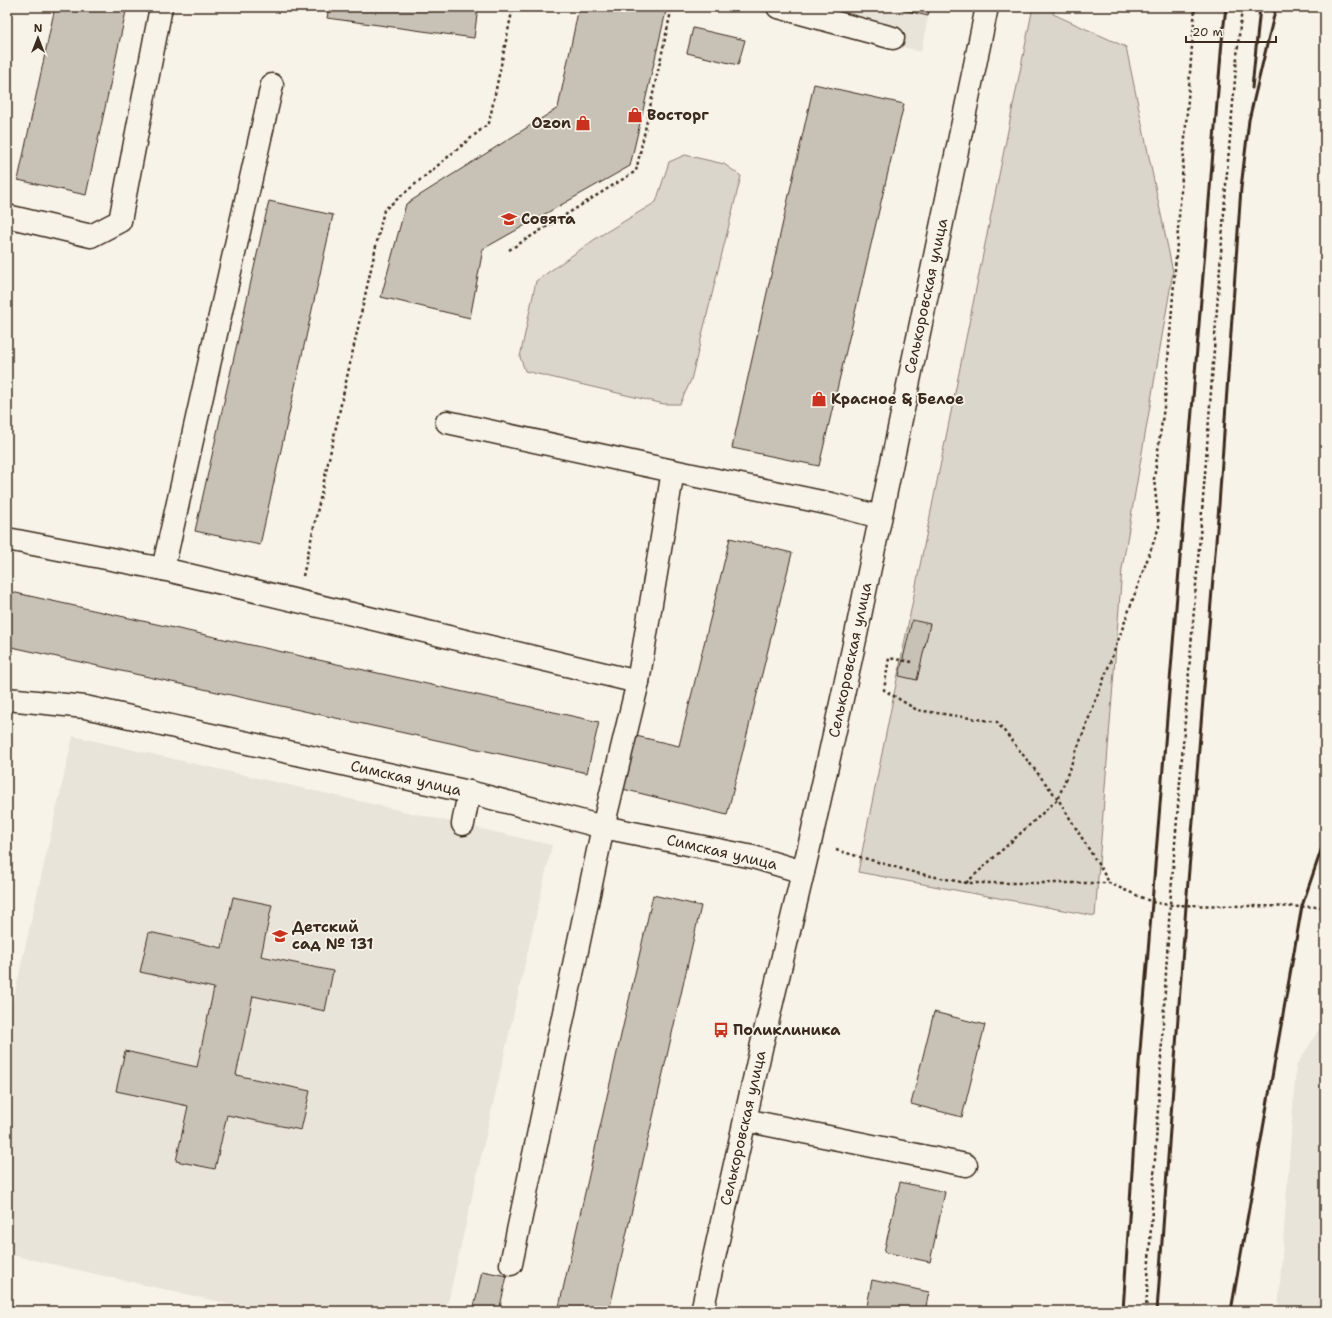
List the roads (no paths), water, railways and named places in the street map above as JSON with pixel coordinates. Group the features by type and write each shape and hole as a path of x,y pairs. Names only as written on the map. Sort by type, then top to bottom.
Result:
{"main road":[{"path":"7,216 91,236 120,221 161,7"},
{"path":"778,7 893,38"},
{"name":"Селькоровская улица","path":"702,1311 744,1120 810,843 853,649 987,7"},
{"path":"163,569 272,85"},
{"path":"447,422 831,504 880,517"},
{"path":"510,1264 603,826 638,682 673,471"},
{"path":"7,539 163,569 638,682"},
{"name":"Симская улица","path":"7,699 85,707 469,792 603,826 753,857 803,872"},
{"path":"463,824 469,792"},
{"path":"744,1120 966,1166"}],"railway":[{"path":"1123,1311 1139,1063 1226,7"},
{"path":"1252,88 1260,7"},
{"path":"1157,1311 1186,906 1219,505 1241,188 1249,120 1276,7"},
{"path":"1231,1311 1302,906 1325,839"}],"place":[{"name":"Восторг","path":"635,115"},
{"name":"Ozon","path":"583,123"},
{"name":"Совята","path":"509,219"},
{"name":"Красное & Белое","path":"819,399"},
{"name":"Детский сад № 131","path":"280,936"},
{"name":"Поликлиника","path":"721,1030"}]}
